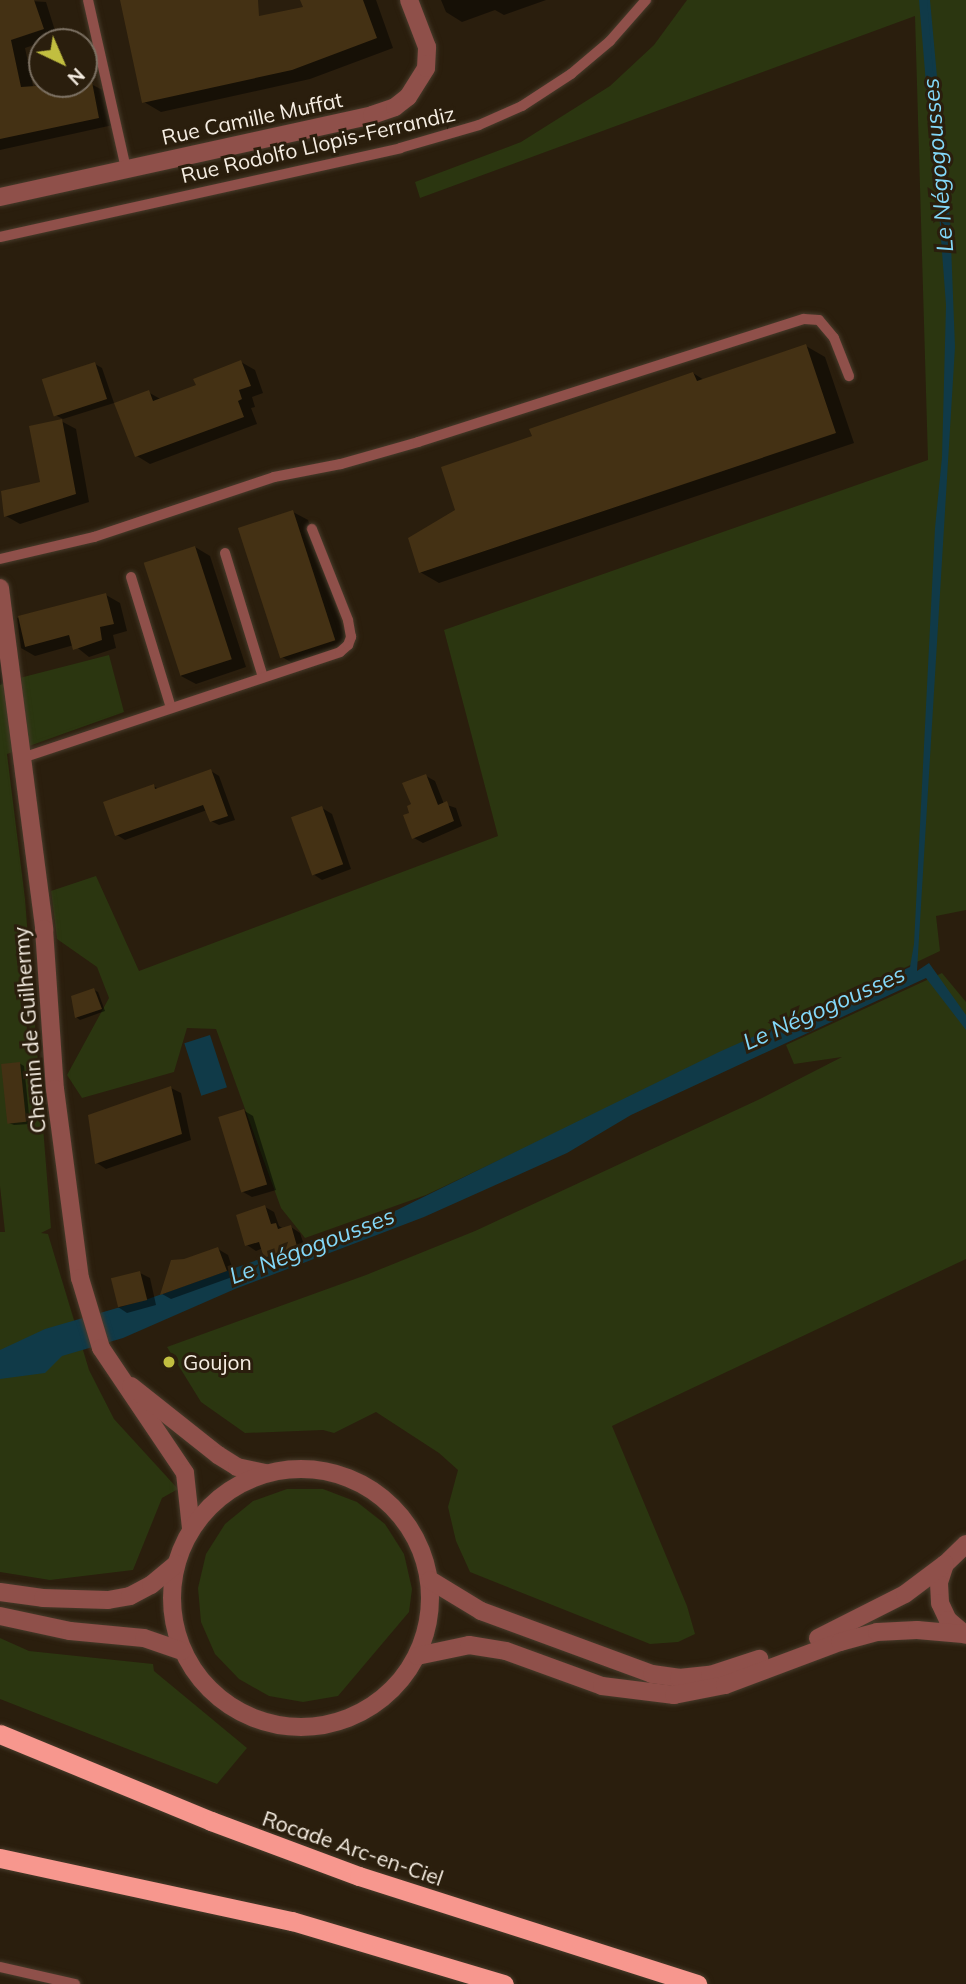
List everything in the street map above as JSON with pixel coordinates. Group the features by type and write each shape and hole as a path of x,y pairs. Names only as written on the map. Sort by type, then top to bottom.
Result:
{"highway":[{"name":"Rocade Arc-en-Ciel","path":"0,1734 211,1821 359,1876 697,1984"},
{"path":"0,1857 292,1921 503,1984"}],"street":[{"name":"Rue Camille Muffat","path":"0,197 372,115 395,107 408,97 426,68 427,47 409,0"},
{"name":"Chemin de Guilhermy","path":"0,588 44,929 55,1089 80,1278 88,1312 101,1348 185,1473 191,1528"},
{"name":"Chemin de Guilhermy","path":"120,1377 218,1455 237,1467 265,1473"},
{"path":"297,1468 328,1471 367,1487 385,1498 406,1522 422,1549 430,1580 428,1627 417,1656 394,1689 362,1712 328,1725 293,1727 259,1721 227,1705 201,1681 182,1651 173,1623 171,1593 176,1564 191,1528 211,1504 236,1485 265,1473 297,1468"},
{"path":"430,1580 481,1611 652,1674 678,1678 710,1675 736,1668 832,1633 905,1594 945,1564 966,1544"},
{"path":"0,1592 43,1598 108,1600 130,1596 151,1585 176,1564"},
{"path":"945,1564 939,1583 940,1603 948,1620 964,1634"},
{"path":"0,1616 70,1631 144,1638 182,1651"},
{"path":"417,1656 469,1646 506,1651 602,1686 674,1695 725,1685 840,1642 877,1632 917,1630 964,1634"}],"lane":[{"path":"88,0 126,169"},
{"name":"Rue Rodolfo Llopis-Ferrandiz","path":"0,237 400,148 479,125 522,106 571,74 610,41 646,0"},
{"path":"0,559 94,537 274,477 341,464 418,442 804,318 819,320 834,338 849,376"},
{"path":"22,758 340,652 348,645 351,637 348,620 312,529"},
{"path":"225,553 263,677"},
{"path":"131,577 171,708"},
{"path":"0,1967 75,1984"}],"green space":[{"path":"687,0 966,0 966,910 936,916 940,951 426,1195 305,1238 281,1208 216,1029 187,1028 174,1072 82,1098 67,1075 109,998 97,967 57,939 51,891 96,876 139,971 498,836 444,630 928,460 915,16 420,198 415,182 521,142 610,86 654,45"},
{"path":"109,655 124,712 7,754 25,899 51,1228 41,1233 48,1234 89,1370 114,1419 178,1489 162,1498 133,1570 50,1580 0,1572 0,1232 5,1232 0,1186 0,683"},
{"path":"942,973 966,1002 966,1259 612,1426 687,1606 695,1634 678,1642 650,1644 470,1572 456,1541 448,1507 458,1470 439,1453 376,1412 334,1433 323,1430 245,1433 201,1402 167,1347 366,1275 475,1231 760,1099 842,1057 794,1064 786,1045"},
{"path":"287,1489 323,1489 357,1502 385,1524 404,1554 412,1589 409,1612 338,1696 303,1702 269,1696 239,1679 215,1654 201,1622 198,1588 206,1554 225,1524 253,1501"},
{"path":"0,1638 29,1651 153,1664 154,1671 247,1748 217,1784 0,1699"}],"water":[{"path":"923,0 930,0 950,219 955,347 917,971 929,963 966,1015 966,1030 926,978 631,1115 567,1153 424,1217 235,1289 123,1338 62,1356 45,1373 0,1379 0,1350 45,1329 148,1299 397,1210 719,1052 910,967 914,944 935,528 942,457 946,305"},
{"path":"210,1035 227,1087 201,1096 184,1043"}],"building":[{"path":"0,0 34,0 44,28 28,28 28,34 11,40 21,87 28,87 28,98 95,98 99,118 0,139"},
{"path":"120,0 258,0 259,16 303,7 300,0 363,0 377,38 292,70 142,103"},
{"path":"806,344 836,433 419,573 408,538 455,510 441,467 532,436 529,429 693,372 697,381"},
{"path":"241,360 251,386 239,390 242,399 238,401 244,417 135,457 114,403 149,390 153,401 196,385 193,379"},
{"path":"95,362 107,399 54,416 42,379"},
{"path":"62,419 76,494 4,517 1,491 40,482 29,426"},
{"path":"293,510 335,640 280,658 238,528"},
{"path":"195,546 232,659 180,676 144,563"},
{"path":"106,593 114,624 100,627 102,640 73,650 69,635 25,647 18,616"},
{"path":"211,769 228,816 210,822 203,805 115,836 103,802 154,784 155,789"},
{"path":"426,774 438,805 447,801 454,821 412,839 403,815 409,813 407,806 411,804 402,783"},
{"path":"322,806 343,864 312,876 291,817"},
{"path":"94,988 102,1009 75,1018 71,996"},
{"path":"20,1062 26,1122 7,1124 1,1064"},
{"path":"171,1086 182,1134 95,1164 88,1115"},
{"path":"244,1109 267,1185 241,1192 218,1117"},
{"path":"265,1205 271,1224 276,1223 278,1229 291,1225 297,1246 264,1258 259,1242 245,1246 236,1215"},
{"path":"218,1247 227,1271 160,1295 171,1260 184,1259"},
{"path":"140,1271 147,1300 118,1307 111,1278"}],"waterway":[{"name":"Le Négogousses","path":"923,0 932,108"}],"place":[{"name":"Goujon","path":"169,1362"}]}
